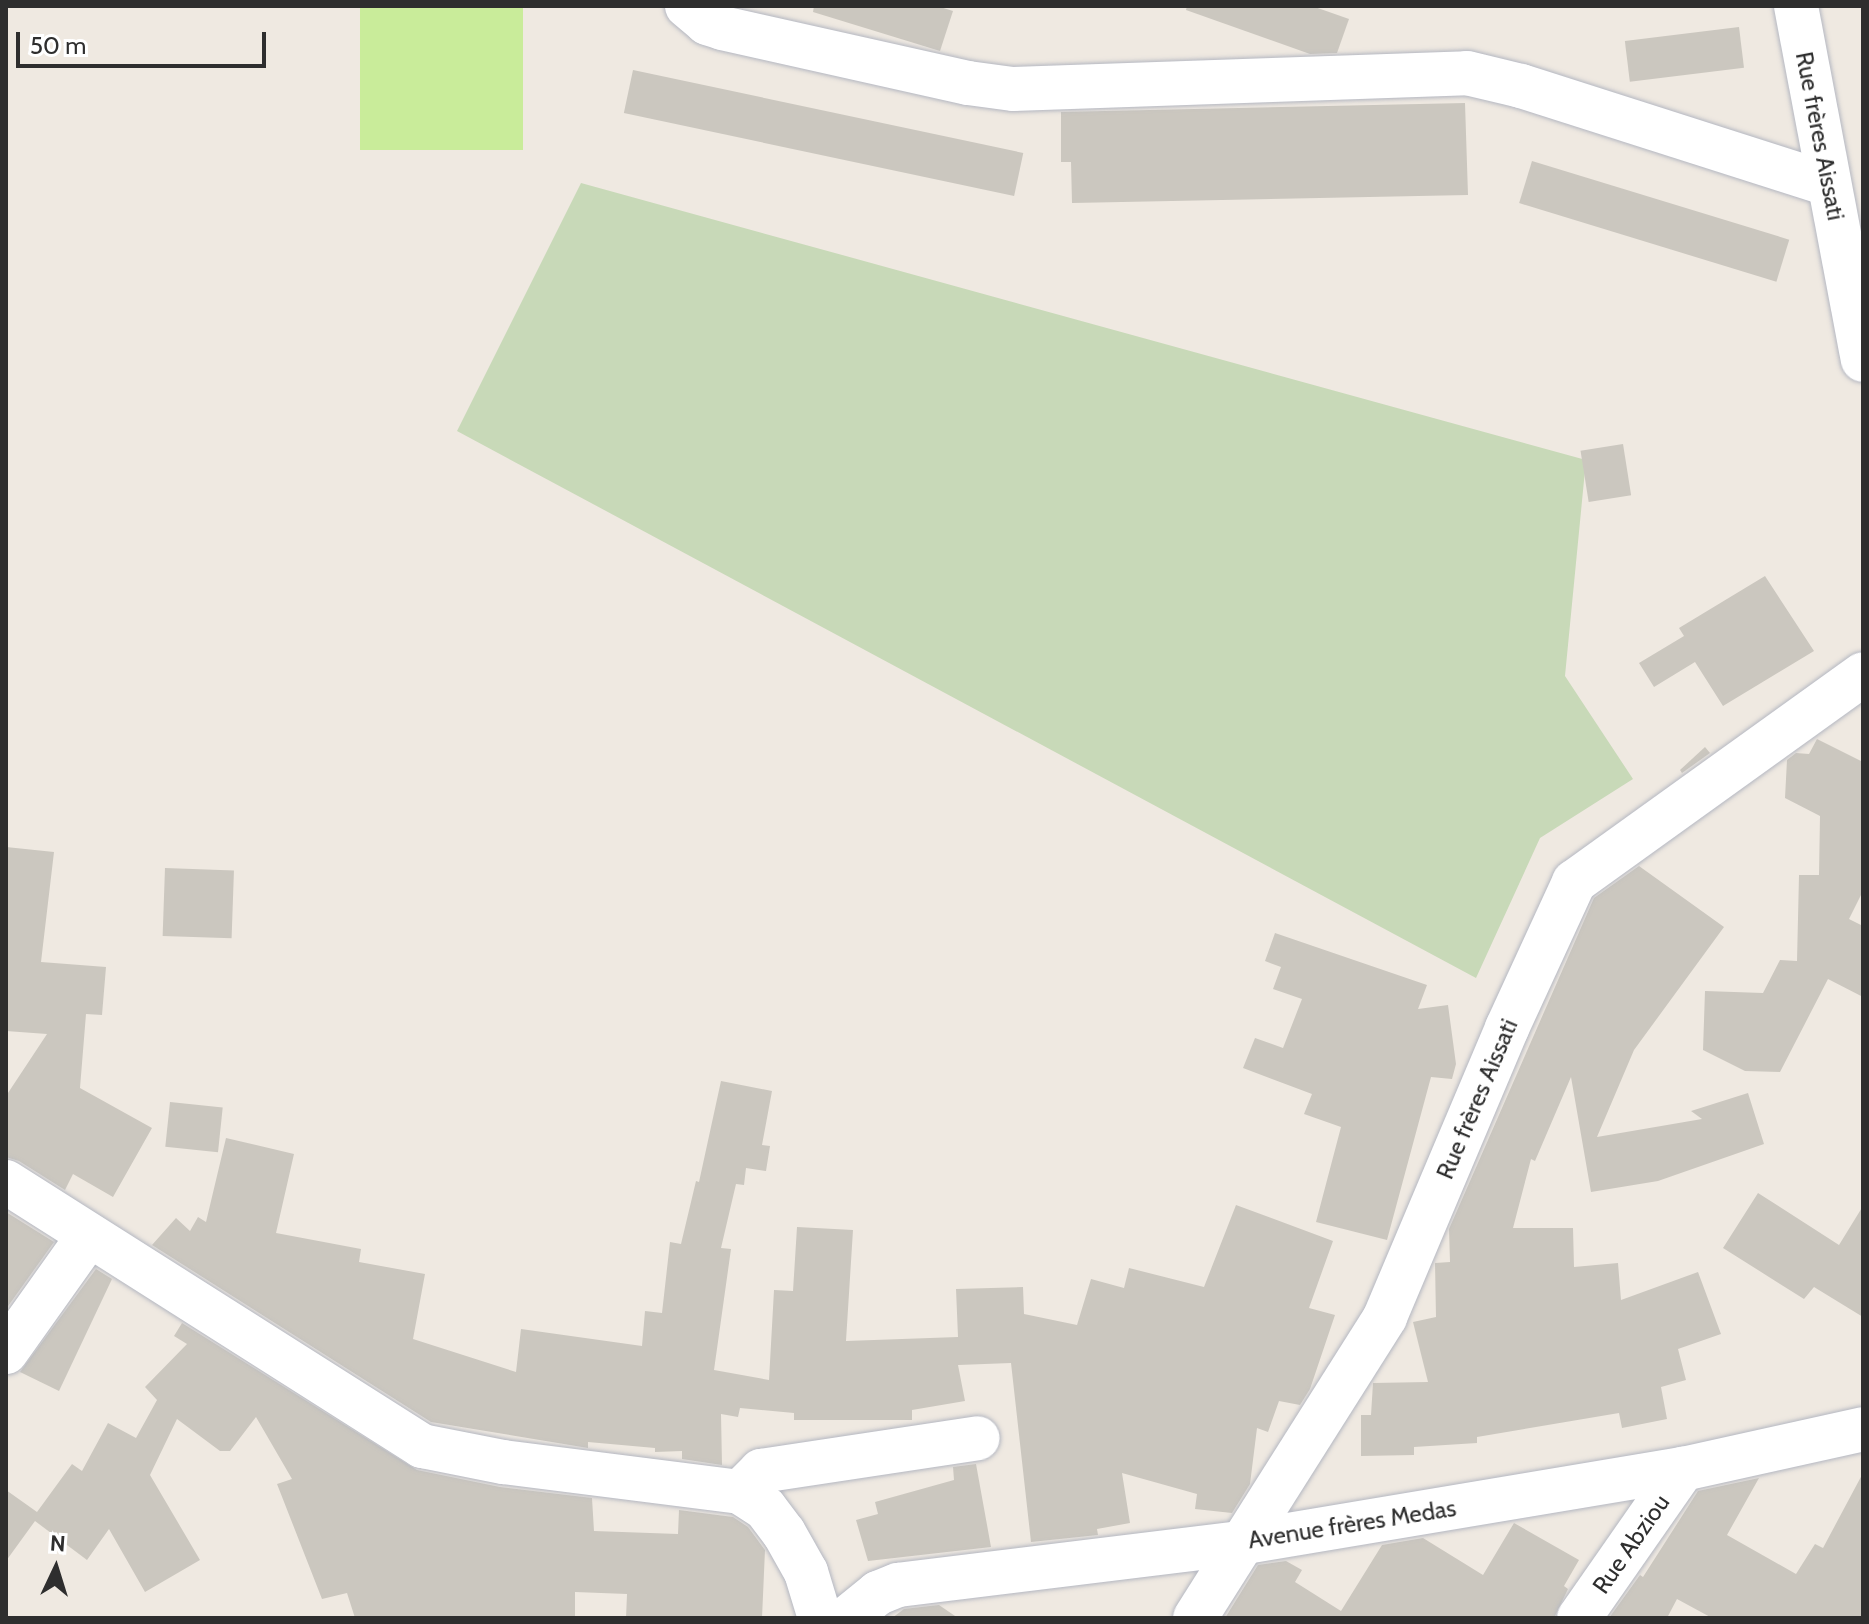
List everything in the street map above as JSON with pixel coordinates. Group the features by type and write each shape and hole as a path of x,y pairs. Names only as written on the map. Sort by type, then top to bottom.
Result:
{"street":[{"path":"687,6 700,19 722,28 968,83 1013,89 1467,73 1521,86 1828,184"},
{"name":"Rue frères Aissati","path":"1796,6 1863,360"},
{"name":"Rue frères Aissati","path":"1195,1618 1246,1542 1385,1317 1507,1028 1574,882 1863,674"},
{"path":"6,1182 422,1446 503,1462 740,1492 765,1508 784,1533 806,1572 820,1618"},
{"path":"6,1352 89,1235"},
{"name":"Avenue frères Medas","path":"847,1618 878,1593 898,1585 1246,1542 1683,1469 1863,1429"},
{"path":"740,1492 761,1471 978,1438"},
{"name":"Rue Abziou","path":"1579,1618 1683,1469"}],"green space":[{"path":"360,6 523,6 523,150 360,150"},
{"path":"581,183 1586,460 1565,676 1633,779 1540,838 1476,978 457,431"}],"building":[{"path":"814,6 937,6 953,11 940,51 813,12"},
{"path":"1187,6 1312,6 1349,19 1337,53 1310,54 1186,10"},
{"path":"1739,27 1744,68 1630,82 1625,41"},
{"path":"633,70 1023,153 1014,196 624,113"},
{"path":"1465,103 1468,195 1072,203 1071,162 1061,162 1061,112"},
{"path":"1532,161 1789,240 1776,282 1519,203"},
{"path":"1623,444 1631,495 1589,502 1581,451"},
{"path":"1765,576 1814,651 1723,706 1695,662 1654,687 1639,663 1684,636 1679,628"},
{"path":"1817,739 1863,762 1863,891 1849,919 1863,926 1863,997 1828,979 1780,1072 1745,1071 1703,1050 1705,991 1763,993 1780,960 1797,961 1799,875 1819,875 1820,816 1785,798 1787,760 1796,753 1809,754"},
{"path":"1705,747 1710,753 1682,773 1680,770"},
{"path":"6,847 54,852 41,962 106,967 102,1015 86,1014 80,1088 152,1128 113,1197 73,1174 65,1190 19,1161 6,1157 6,1096 47,1034 6,1031"},
{"path":"1639,866 1724,927 1634,1050 1597,1137 1702,1119 1691,1111 1748,1093 1764,1144 1658,1181 1591,1192 1571,1077 1535,1161 1531,1159 1513,1228 1573,1228 1574,1267 1618,1263 1621,1300 1698,1272 1721,1334 1678,1349 1686,1380 1661,1387 1667,1419 1622,1428 1619,1413 1477,1437 1477,1443 1414,1447 1414,1455 1361,1456 1361,1415 1371,1415 1373,1383 1428,1382 1413,1322 1436,1317 1435,1263 1450,1262 1449,1229 1594,898"},
{"path":"165,868 234,870 232,938 163,936"},
{"path":"1275,933 1427,985 1418,1009 1448,1005 1456,1064 1452,1079 1431,1077 1387,1240 1316,1222 1341,1127 1304,1114 1312,1094 1243,1068 1255,1038 1283,1048 1302,999 1273,989 1281,967 1265,961"},
{"path":"721,1081 772,1091 762,1145 770,1146 766,1171 746,1168 744,1185 736,1184 721,1248 731,1249 714,1370 769,1380 774,1290 793,1291 797,1227 853,1230 846,1341 958,1337 956,1289 1023,1287 1024,1314 1077,1325 1091,1279 1124,1288 1129,1268 1204,1287 1236,1205 1333,1241 1309,1308 1335,1315 1310,1389 1300,1405 1279,1401 1268,1432 1257,1428 1250,1484 1232,1513 1195,1509 1197,1494 1122,1473 1130,1523 1097,1529 1098,1535 1031,1542 1011,1363 958,1365 965,1401 912,1410 912,1420 794,1420 794,1413 740,1408 738,1417 721,1414 722,1465 682,1459 682,1451 655,1452 655,1448 588,1442 588,1448 431,1422 152,1245 176,1218 190,1231 198,1217 206,1222 226,1138 294,1154 276,1233 361,1249 359,1262 425,1274 413,1339 516,1372 521,1329 642,1346 645,1311 662,1313 670,1242 681,1244 696,1181 699,1182"},
{"path":"170,1102 223,1108 218,1152 165,1147"},
{"path":"1758,1193 1839,1245 1863,1206 1863,1317 1814,1287 1804,1299 1723,1248"},
{"path":"6,1212 54,1242 6,1309"},
{"path":"96,1269 112,1279 59,1391 20,1372"},
{"path":"182,1323 417,1470 500,1487 592,1498 594,1531 678,1534 679,1510 733,1517 748,1527 765,1550 762,1618 626,1618 627,1594 575,1592 575,1617 355,1618 347,1593 322,1599 277,1484 292,1479 256,1417 230,1451 220,1451 177,1419 150,1475 200,1560 145,1592 109,1529 87,1560 35,1521 6,1561 6,1490 37,1512 72,1464 82,1471 108,1423 136,1438 157,1400 145,1387 187,1344 174,1336"},
{"path":"976,1464 991,1547 868,1561 856,1520 878,1514 875,1502 954,1480 953,1467"},
{"path":"1863,1473 1863,1618 1712,1618 1677,1599 1667,1618 1609,1618 1640,1575 1643,1577 1698,1491 1759,1478 1727,1535 1796,1574 1815,1544 1823,1548"},
{"path":"1514,1523 1579,1560 1564,1586 1568,1589 1554,1618 1225,1618 1258,1565 1286,1561 1302,1570 1295,1582 1341,1611 1382,1545 1423,1538 1483,1575"},
{"path":"939,1605 958,1618 892,1618 904,1609"}]}
